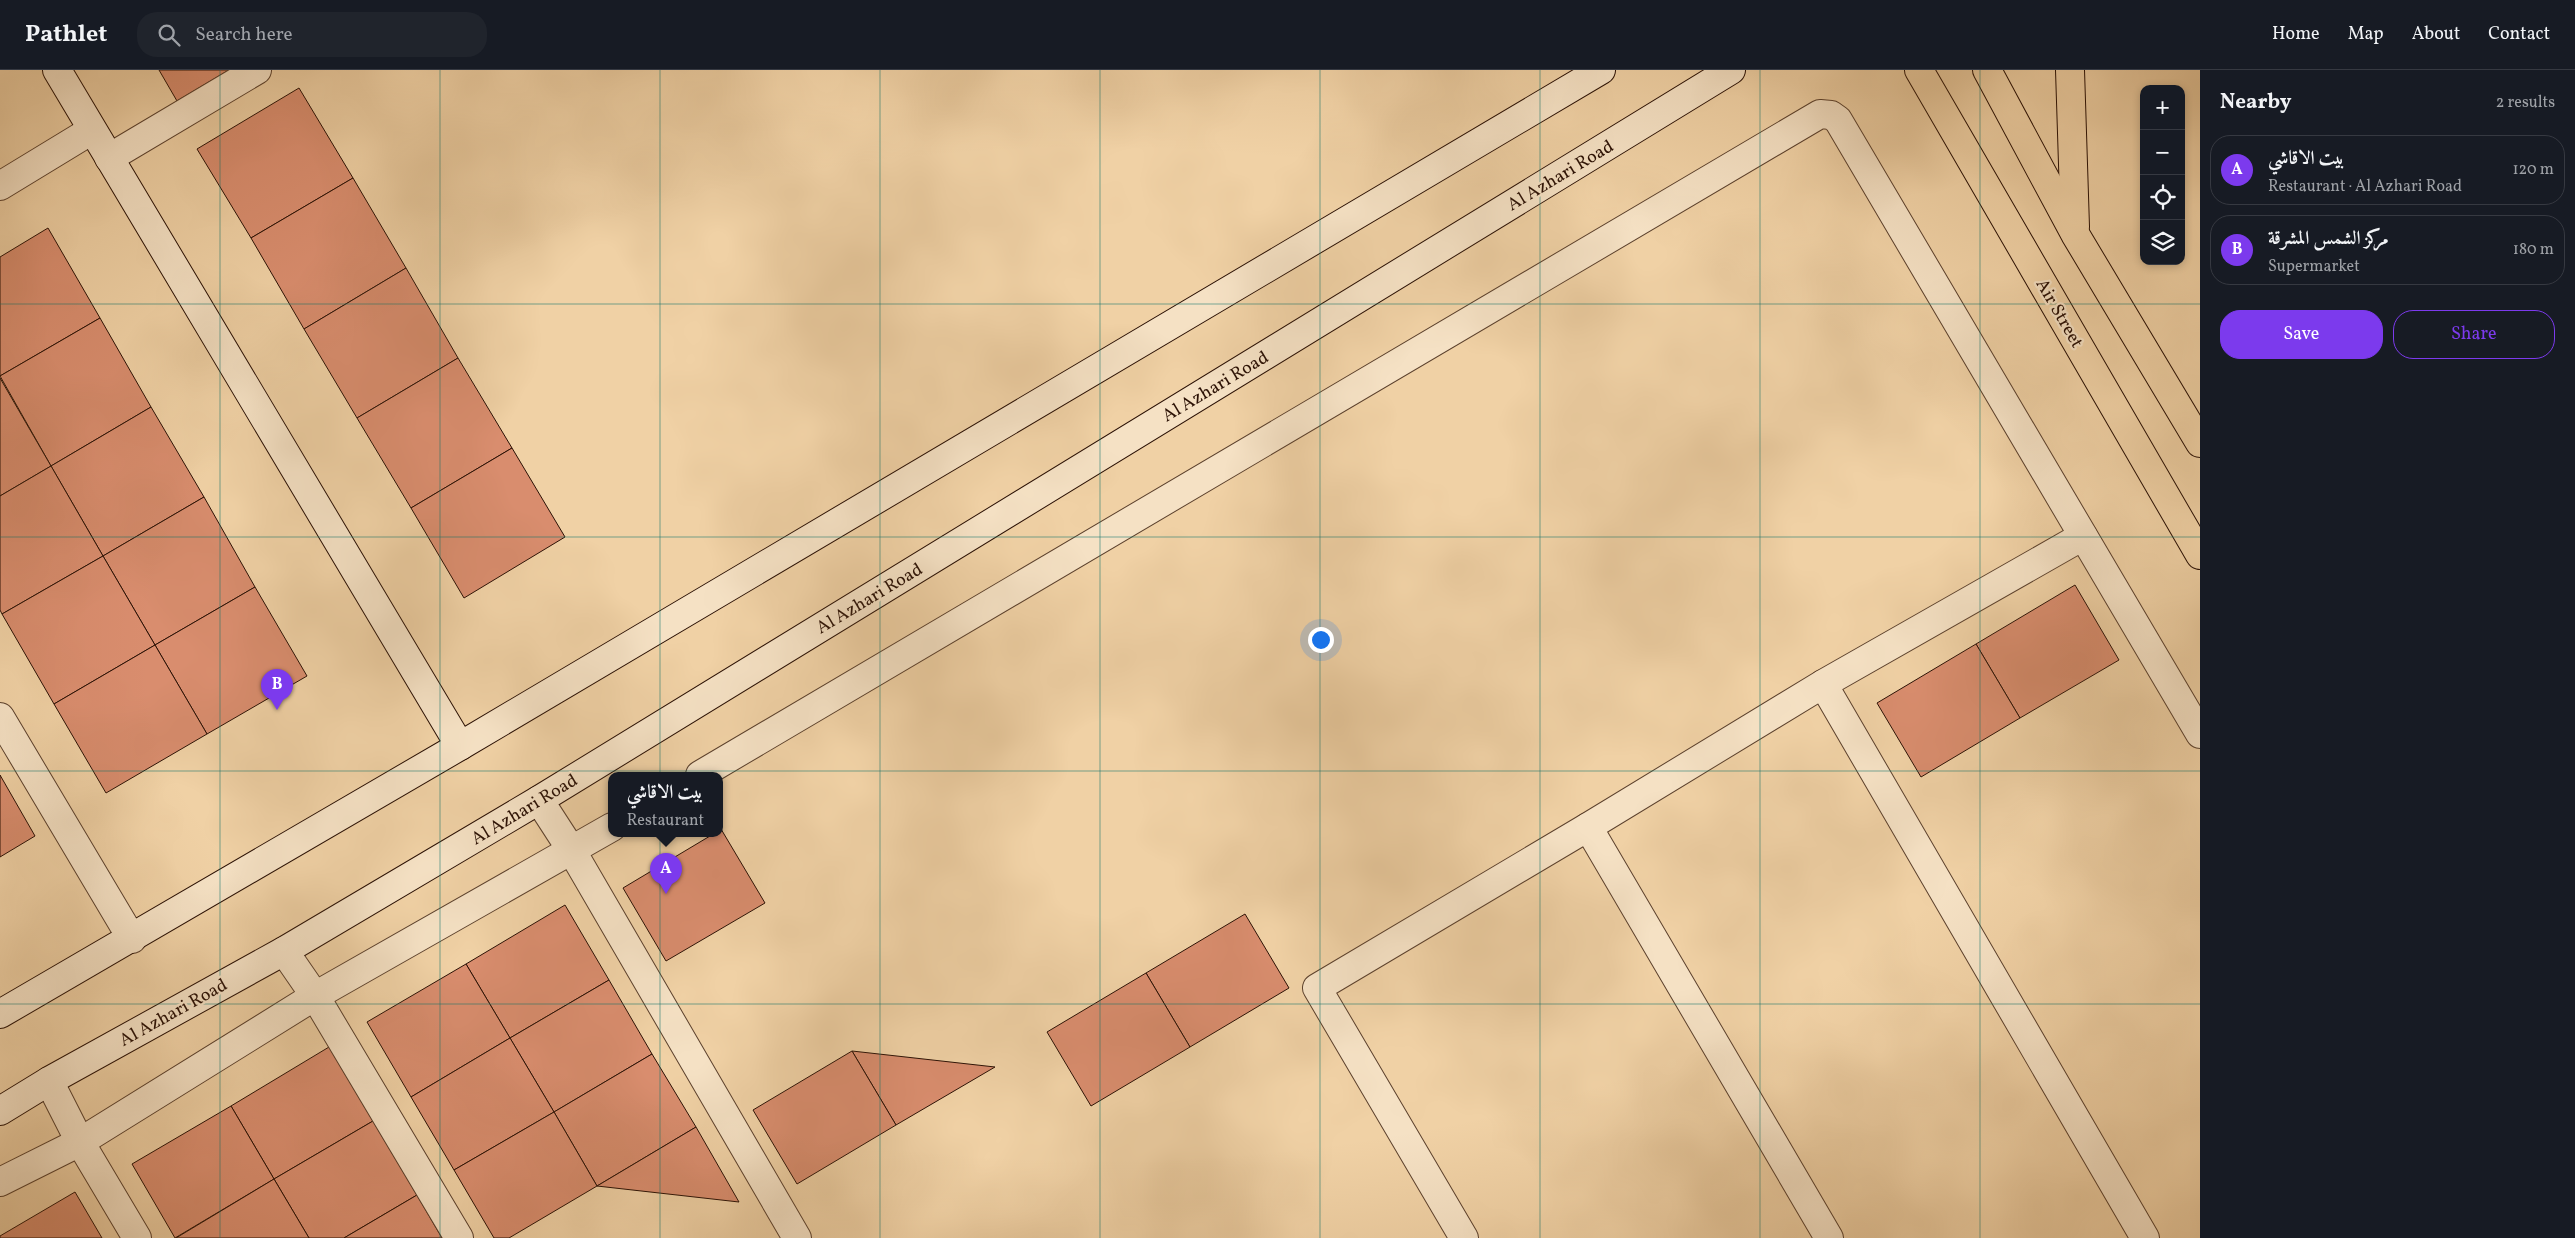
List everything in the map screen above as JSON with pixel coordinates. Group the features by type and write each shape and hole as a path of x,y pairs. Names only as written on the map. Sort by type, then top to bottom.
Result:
{"main road":[{"name":"Air Street","path":"1919,70 2200,555"},
{"path":"1986,70 2075,234 2200,444"},
{"path":"2070,70 2075,234"}],"street":[{"path":"57,70 460,746"},
{"path":"109,158 257,70"},
{"path":"0,1014 132,939 460,746 1601,70"},
{"name":"Al Azhari Road","path":"0,1111 49,1081 284,951 539,800 1731,70"},
{"path":"705,772 1820,114 1831,115 1838,120 2200,734"},
{"path":"0,186 92,130"},
{"path":"1464,1238 1318,988 1588,828 1823,684 2083,536"},
{"path":"1823,684 2145,1238"},
{"path":"0,717 132,939"},
{"path":"539,800 572,851 797,1238"},
{"path":"1588,828 1829,1238"},
{"path":"0,1182 80,1142 315,996 608,829"},
{"path":"284,951 315,996 459,1238"},
{"path":"49,1081 80,1142 137,1238"}],"building":[{"path":"159,70 229,70 177,101"},
{"path":"299,88 353,178 251,238 197,149"},
{"path":"353,178 406,268 304,329 251,238"},
{"path":"48,228 100,318 0,376 0,257"},
{"path":"406,268 458,358 357,418 304,329"},
{"path":"100,318 151,407 51,466 0,376"},
{"path":"458,358 512,448 411,508 357,418"},
{"path":"0,378 51,466 0,496"},
{"path":"151,407 204,497 103,556 51,466"},
{"path":"512,448 565,537 464,598 411,508"},
{"path":"51,466 103,556 2,614 0,610 0,496"},
{"path":"204,497 255,587 155,645 103,556"},
{"path":"103,556 155,645 54,704 2,614"},
{"path":"2075,585 2119,660 2020,718 1976,644"},
{"path":"255,587 307,676 207,734 155,645"},
{"path":"1976,644 2020,718 1921,777 1877,703"},
{"path":"155,645 207,734 106,793 54,704"},
{"path":"0,775 35,836 0,857"},
{"path":"723,832 765,903 666,961 623,888 708,837 723,837"},
{"path":"565,905 609,980 510,1038 466,964"},
{"path":"1245,914 1289,988 1190,1047 1146,973"},
{"path":"466,964 510,1038 411,1097 367,1022"},
{"path":"1146,973 1190,1047 1091,1106 1047,1032"},
{"path":"609,980 652,1054 554,1112 510,1038"},
{"path":"510,1038 554,1112 454,1170 411,1097"},
{"path":"329,1047 373,1121 274,1179 231,1106"},
{"path":"852,1051 995,1067 896,1125"},
{"path":"852,1051 896,1125 797,1184 753,1110"},
{"path":"652,1054 696,1127 597,1186 554,1112"},
{"path":"231,1106 274,1179 175,1238 132,1164"},
{"path":"554,1112 597,1186 509,1238 494,1238 454,1170"},
{"path":"373,1121 417,1195 344,1238 309,1238 274,1179"},
{"path":"696,1127 739,1202 597,1186"},
{"path":"274,1179 309,1238 176,1238"},
{"path":"75,1192 102,1238 0,1238 0,1236"},
{"path":"417,1195 442,1238 344,1238"}],"place":[{"name":"مركز الشمس المشرقة","path":"277,710"},
{"name":"بيت الاقاشي","path":"666,894"}]}
